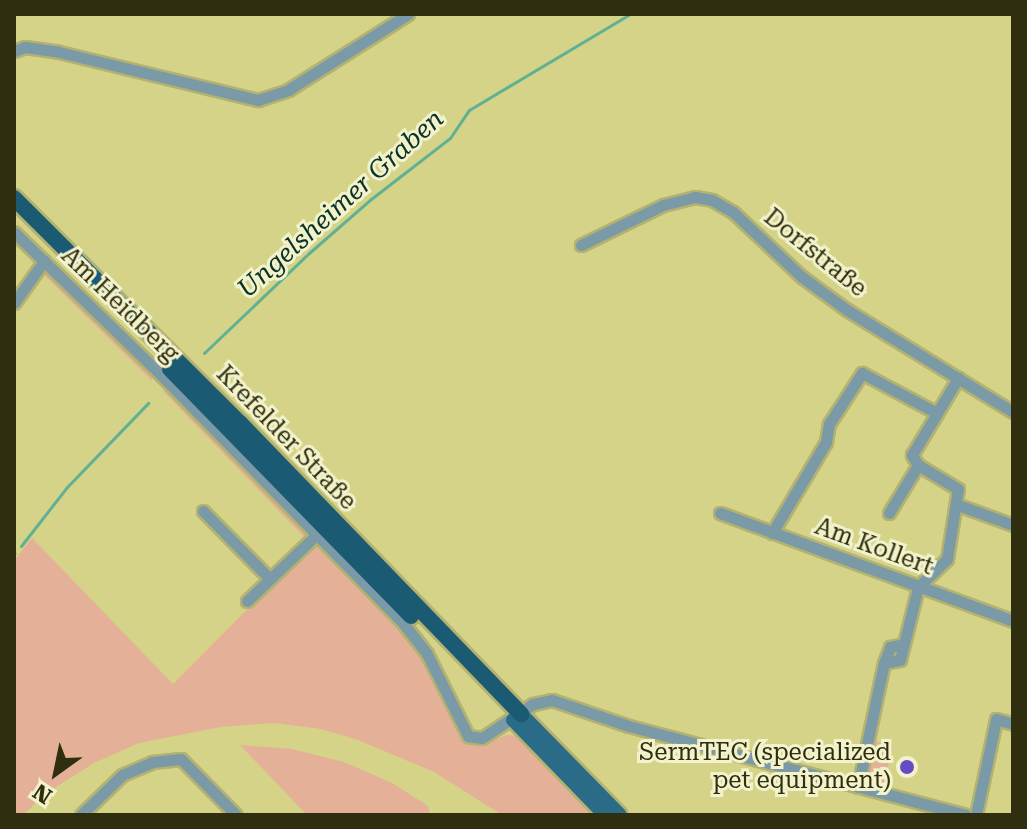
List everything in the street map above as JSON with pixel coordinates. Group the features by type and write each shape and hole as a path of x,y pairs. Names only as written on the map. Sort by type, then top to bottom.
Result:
{"highway":[{"name":"Krefelder Straße","path":"14,198 240,423 517,717"},
{"name":"Krefelder Straße","path":"14,212 517,717"}],"main road":[{"name":"Krefelder Straße","path":"517,717 605,815"},
{"name":"Krefelder Straße","path":"517,717 620,815"}],"street":[{"path":"14,51 25,47 59,52 258,100 288,90 408,14"},
{"name":"Dorfstraße","path":"581,245 663,205 695,197 712,200 733,212 802,277 847,310 1013,412"},
{"name":"Am Heidberg","path":"14,232 403,623 427,654 463,731 475,739 482,738 517,717"},
{"path":"14,303 44,261"},
{"path":"772,533 826,442 829,424 862,373 937,413"},
{"path":"858,787 884,663 900,660 918,587 947,559 959,496 953,485 918,465 912,455 958,378"},
{"path":"889,513 918,465"},
{"path":"958,505 1013,525"},
{"path":"203,511 270,579"},
{"name":"Am Kollert","path":"720,513 1013,621"},
{"path":"247,601 316,535"},
{"path":"517,717 541,700 552,700 582,713 965,815"},
{"path":"976,815 996,719 1013,724"},
{"path":"88,813 122,775 152,762 181,759 236,815"}],"shaded area":[{"path":"41,272 49,272 153,375 152,381"},
{"path":"167,388 309,535 305,538 163,391"},
{"path":"32,538 173,684 316,540 416,646 432,672 459,735 466,742 482,746 506,735 521,736 597,815 502,815 434,772 358,740 321,729 274,723 221,727 139,743 94,763 45,794 23,815 14,815 14,561"},
{"path":"874,741 893,745 884,783 866,779"},
{"path":"240,745 292,749 344,762 392,783 428,806 430,815 307,815"}],"waterway":[{"name":"Ungelsheimer Graben","path":"204,353 309,253 371,199 450,138 469,110 630,14"},
{"name":"Ungelsheimer Graben","path":"21,546 67,487 148,403"}],"place":[{"name":"SermTEC (specialized pet equipment)","path":"907,767"}]}
